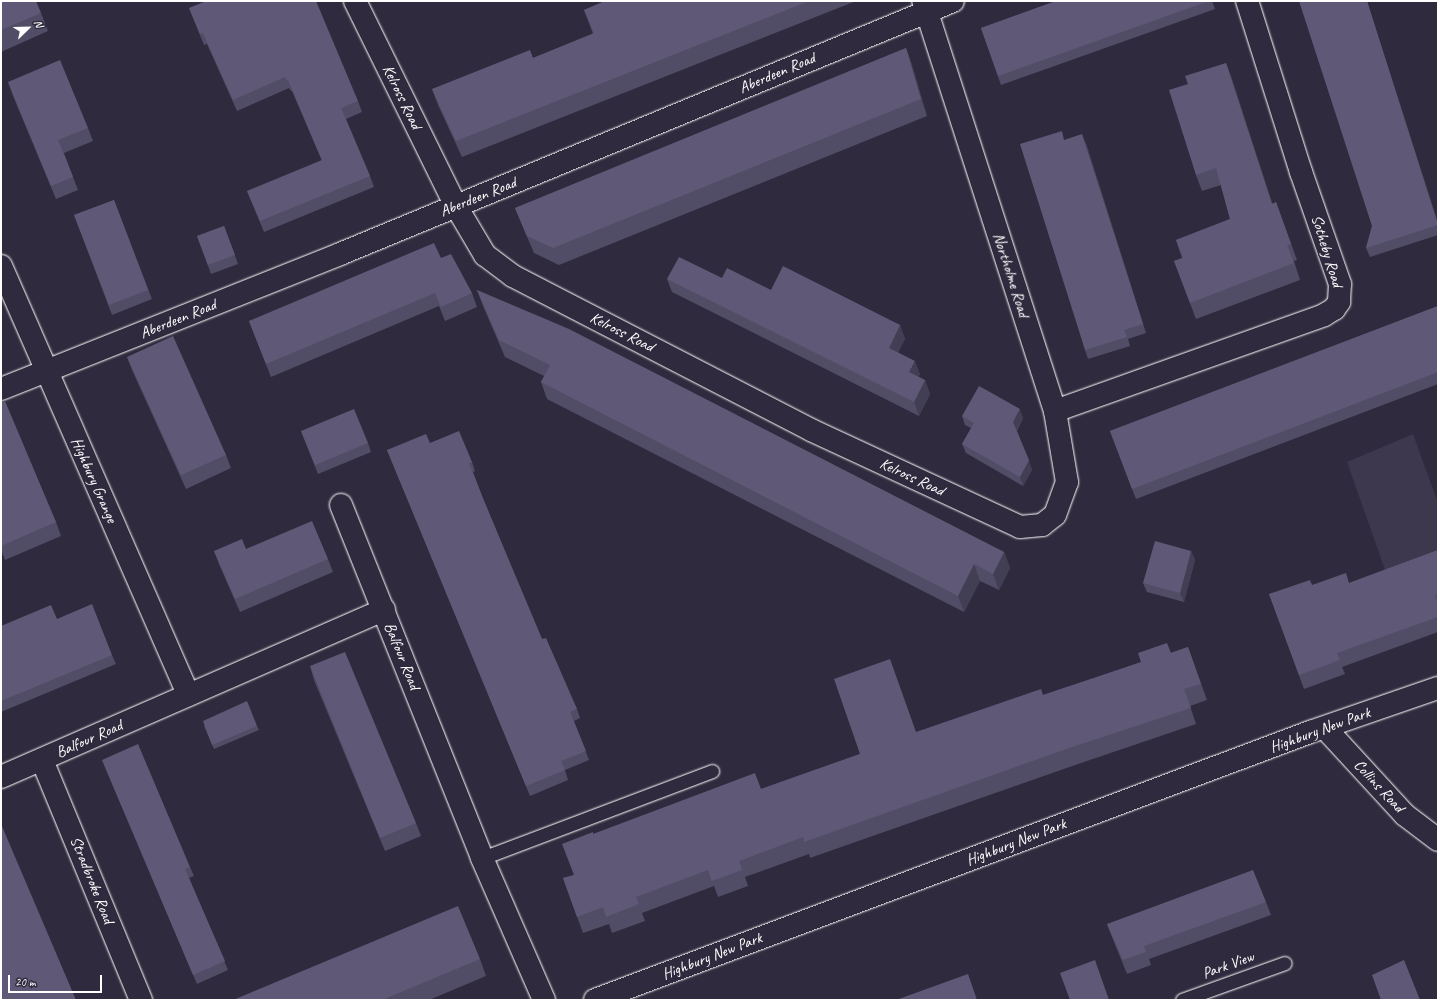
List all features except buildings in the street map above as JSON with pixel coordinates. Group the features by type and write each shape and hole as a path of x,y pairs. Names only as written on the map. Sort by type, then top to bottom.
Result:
{"street":[{"name":"Kelross Road","path":"355,1 456,206 485,255 513,276 811,430 1020,527"},
{"name":"Aberdeen Road","path":"1,390 456,206 925,6 953,1"},
{"name":"Sotheby Road","path":"1055,412 1324,315 1334,309 1339,302 1340,284 1301,172 1247,1"},
{"name":"Northolme Road","path":"925,6 1055,412 1067,482 1055,515 1042,526 1020,527"},
{"name":"Highbury Grange","path":"1,266 188,695"},
{"path":"341,505 384,610"},
{"name":"Balfour Road","path":"1,776 42,760 384,610 482,858 544,1000"},
{"name":"Highbury New Park","path":"595,1000 1324,728 1438,688"},
{"name":"Collins Road","path":"1324,728 1406,815 1438,840"},
{"name":"Stradbroke Road","path":"42,760 141,1000"}],"lane":[{"path":"482,858 712,771"},
{"name":"Park View","path":"1182,1000 1285,962"}],"shaded area":[{"path":"1413,434 1438,503 1438,632 1390,584 1347,462"}]}
